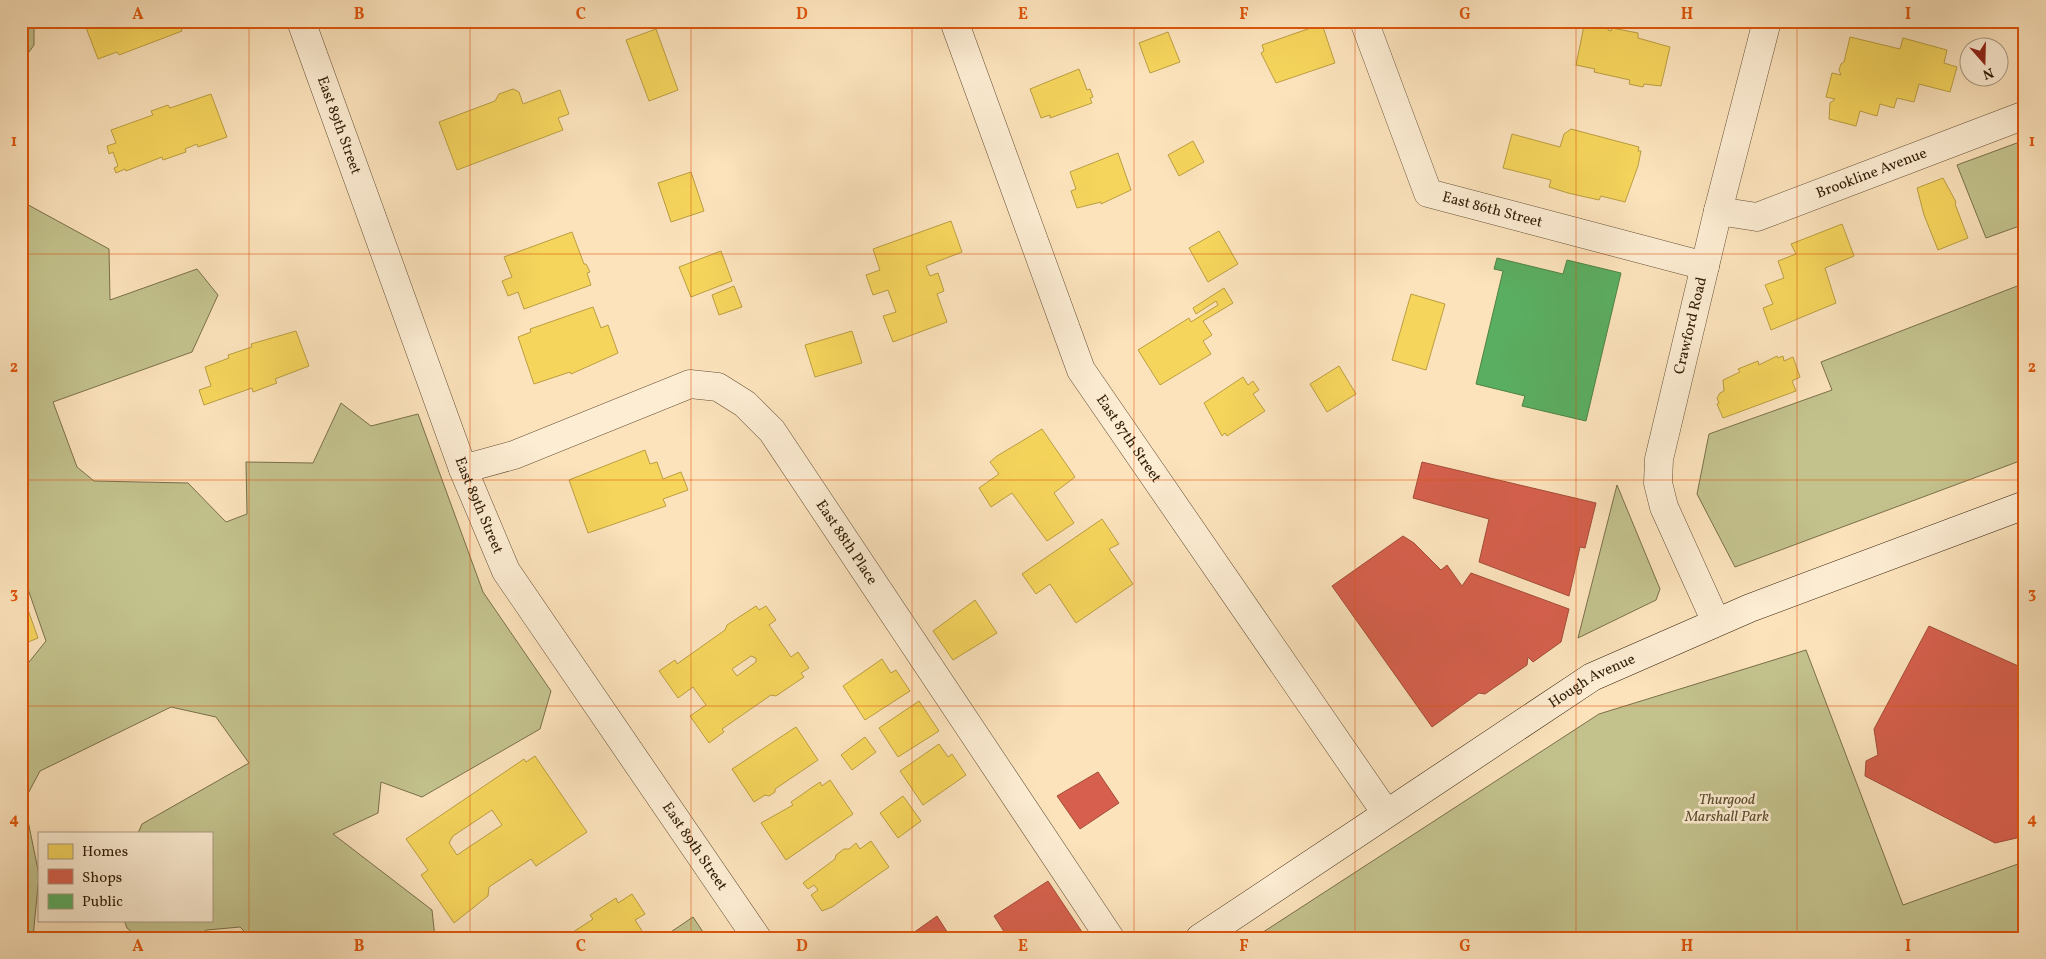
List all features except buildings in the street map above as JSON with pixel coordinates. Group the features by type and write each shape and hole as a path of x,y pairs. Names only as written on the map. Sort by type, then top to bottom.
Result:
{"street":[{"name":"East 89th Street","path":"301,21 463,469 506,571 757,938"},
{"name":"East 87th Street","path":"954,21 1081,370 1386,813"},
{"name":"East 86th Street","path":"1364,21 1428,193 1705,266"},
{"name":"Crawford Road","path":"1716,622 1664,507 1658,483 1659,459 1718,211 1767,21"},
{"name":"Brookline Avenue","path":"1718,211 1757,217 2025,115"},
{"name":"East 88th Place","path":"463,469 514,455 690,384 718,387 745,404 772,432 1110,938"},
{"name":"Hough Avenue","path":"1200,938 1592,677 1716,622 2025,505"}],"green space":[{"path":"21,21 34,21 34,45 21,63"},
{"path":"2025,140 2025,224 1986,238 1957,165"},
{"path":"21,201 109,249 110,300 197,269 218,295 192,352 53,402 77,467 94,481 188,483 226,522 247,514 246,462 313,463 341,403 371,426 418,414 483,592 551,691 540,729 422,797 381,782 378,813 333,834 432,910 435,938 251,938 240,927 207,930 192,938 139,938 127,928 125,922 212,922 212,832 138,832 142,824 249,763 216,717 171,707 40,771 24,801 38,870 33,938 30,938 21,925 21,672 46,641 21,569"},
{"path":"2025,283 2025,459 1735,567 1697,494 1709,434 1832,390 1821,362"},
{"path":"1617,485 1660,589 1656,600 1578,638"},
{"name":"Thurgood Marshall Park","path":"1806,650 1903,905 2018,864 2025,881 2025,938 1254,938 1599,714"},
{"path":"693,917 707,938 662,938"}]}
